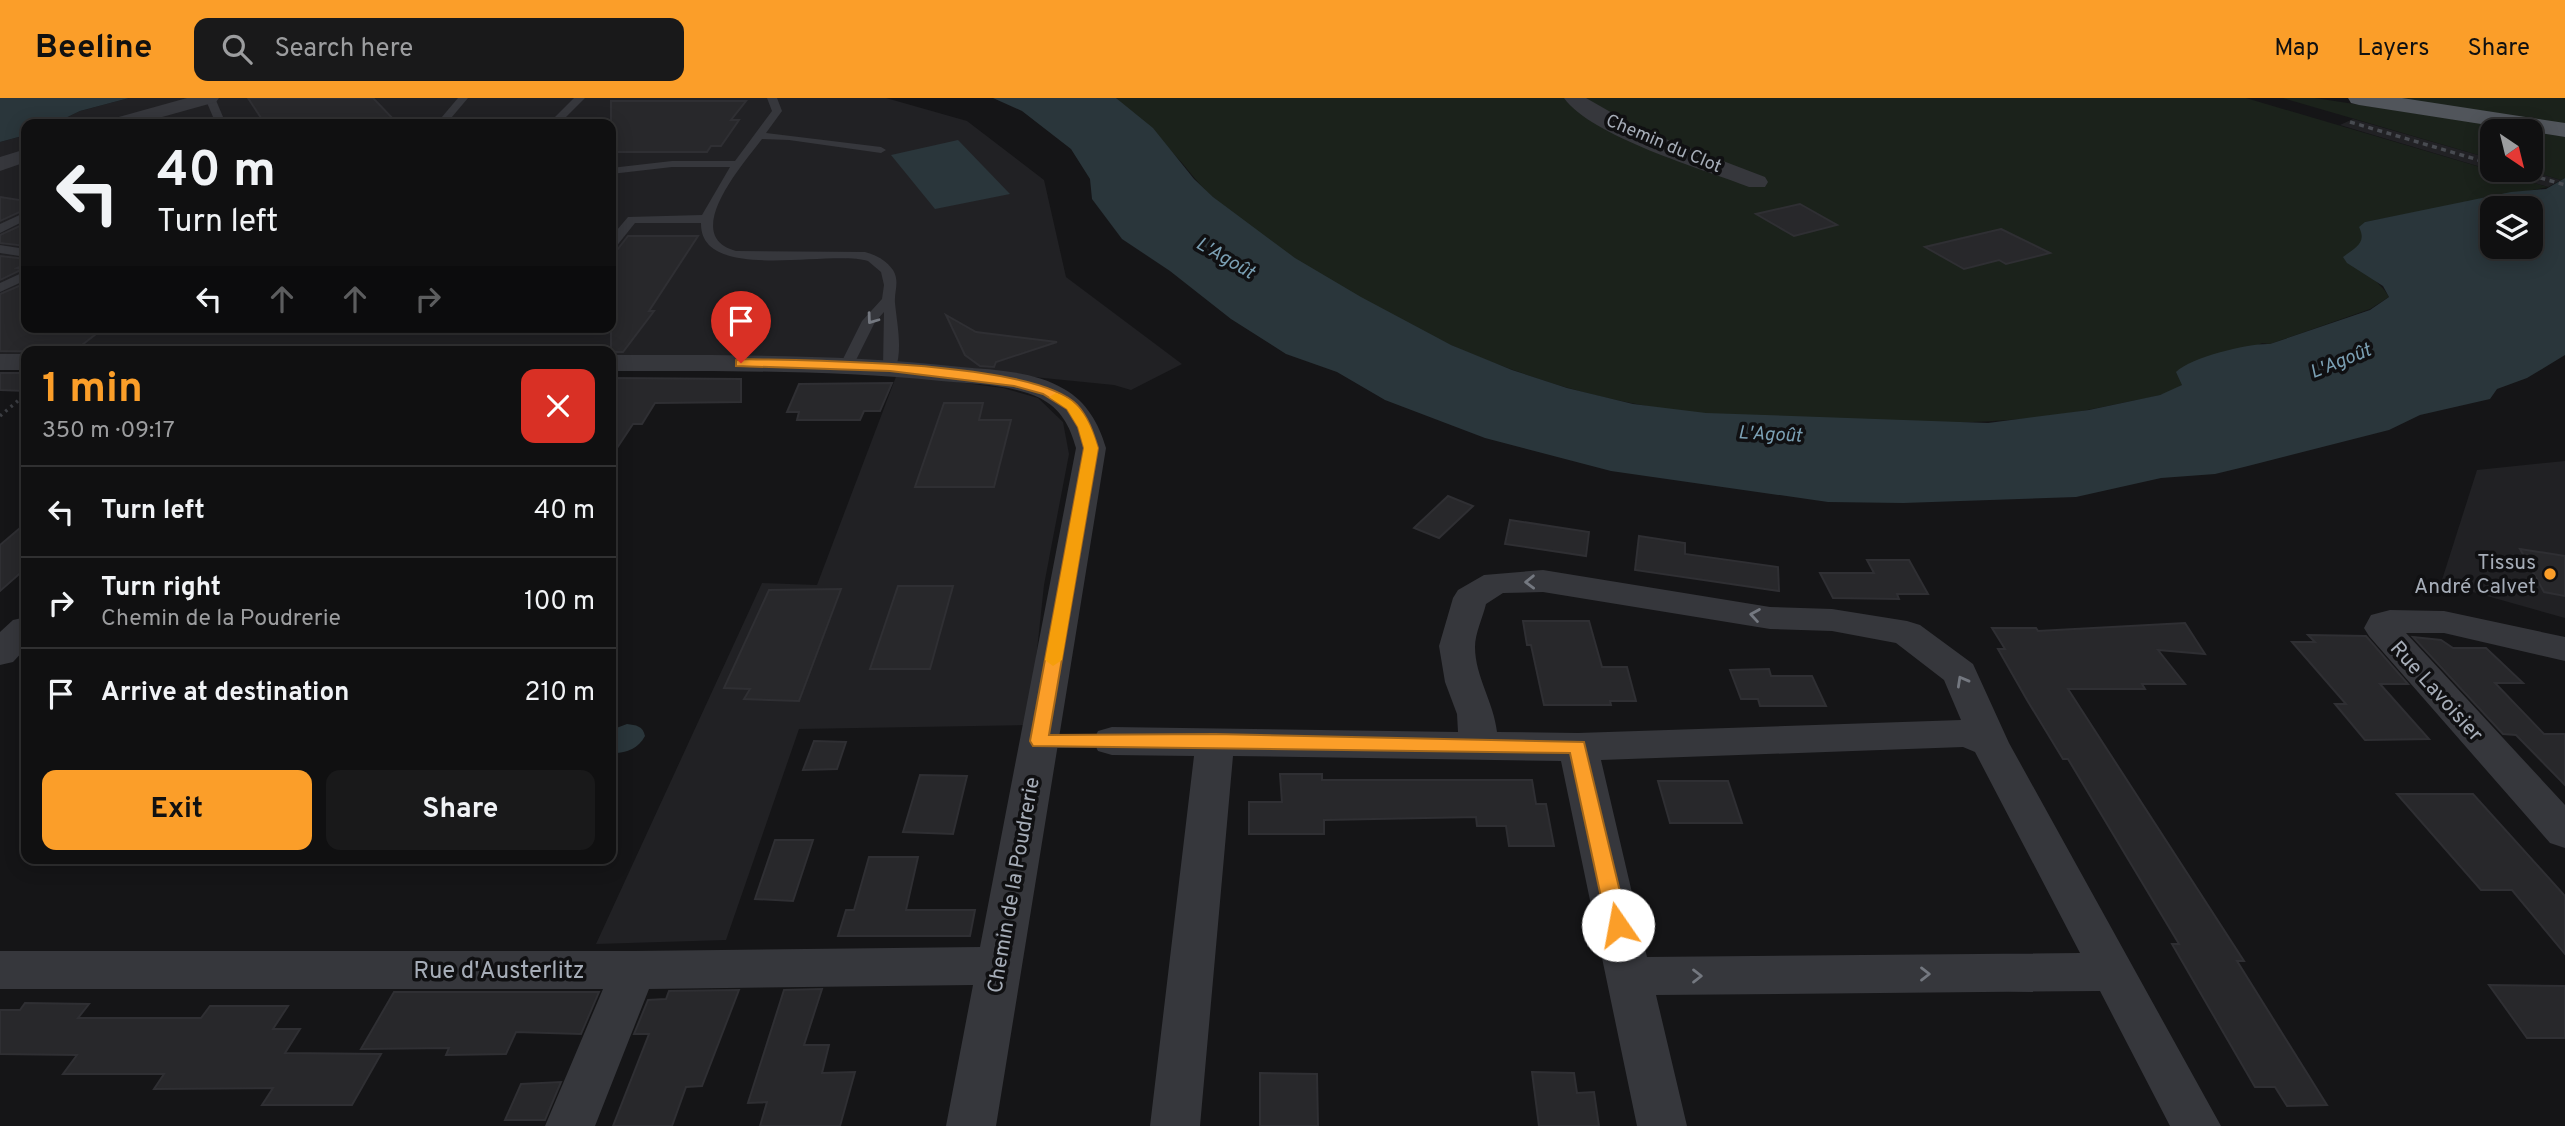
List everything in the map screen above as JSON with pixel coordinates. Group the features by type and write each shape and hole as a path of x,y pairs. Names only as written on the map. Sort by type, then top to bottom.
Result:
{"main road":[{"path":"2359,98 2565,130"}],"street":[{"path":"133,119 209,98"},
{"name":"Chemin du Clot","path":"1574,98 1592,112 1623,128 1757,182"},
{"path":"0,164 21,157"},
{"path":"0,362 21,362"},
{"name":"Chemin de la Poudrerie","path":"616,363 848,365 890,367 1015,382 1047,391 1071,407 1085,427 1091,448 971,1126"},
{"path":"1479,746 1476,714 1464,682 1457,646 1470,598 1496,583 1543,581 1770,618 1832,620 1907,633 1960,673 1990,743 2196,1126"},
{"name":"Rue Lavoisier","path":"2565,649 2444,622 2390,621 2383,624 2382,628 2565,832"},
{"path":"0,653 21,633"},
{"path":"1112,741 1578,747 1967,733 1990,743"},
{"path":"1175,1126 1215,741"},
{"path":"1578,747 1662,1126"},
{"name":"Rue d'Austerlitz","path":"0,970 634,970 999,966"},
{"path":"570,1126 634,970"},
{"path":"1629,976 2113,972"}],"lane":[{"path":"209,98 219,119"},
{"path":"445,119 463,98"},
{"path":"558,119 580,98"},
{"path":"772,98 777,111 719,194 706,219 708,236 713,247 723,253 865,256 877,259 887,268 891,289 888,300 892,321 890,367"},
{"path":"759,136 789,137 881,150"},
{"path":"616,170 672,164 740,164"},
{"path":"0,229 21,218"},
{"path":"616,239 632,219 706,219"},
{"path":"0,250 21,252"},
{"path":"0,288 21,279"},
{"path":"848,365 869,321 888,300"},
{"path":"1039,741 1112,741"}],"path":[{"path":"0,416 21,398"}],"shaded area":[{"path":"129,98 886,98 967,121 1044,180 1066,277 1182,364 1131,390 1114,385 901,364 616,363 616,346 21,346 21,363 0,362 0,142 21,136 21,333 616,333 616,119 63,119 80,111"},
{"path":"1116,98 2246,98 2480,167 2480,182 2531,182 2548,187 2501,196 2480,196 2480,200 2365,222 2367,267 2389,297 2370,309 2270,344 2262,343 2182,381 2182,385 2163,394 2075,412 1997,421 1810,420 1701,414 1631,403 1575,390 1464,351 1358,298 1308,267 1260,234 1210,194 1167,147"},
{"path":"2283,98 2315,98 2480,123 2480,155"},
{"path":"2393,98 2565,98 2565,124"},
{"path":"2353,119 2480,156 2480,167 2340,125"},
{"path":"2543,133 2565,137 2565,178 2561,180 2543,175"},
{"path":"2543,175 2561,180 2548,187 2531,182 2543,182"},
{"path":"897,374 1003,388 1038,398 1063,422 1069,454 1044,585 1029,725 799,729 726,940 596,944 762,583 817,585"},
{"path":"2565,461 2565,618 2441,583 2477,470"}],"water":[{"path":"0,98 129,98 80,111 63,119 21,119 21,136 0,142"},
{"name":"L'Agoût","path":"993,98 1116,98 1153,128 1194,179 1213,197 1295,258 1451,345 1512,370 1567,388 1633,404 1706,413 1988,423 2089,410 2160,395 2182,385 2176,372 2194,361 2235,348 2270,344 2370,310 2389,297 2383,286 2347,263 2343,257 2361,241 2359,227 2365,222 2480,198 2480,259 2543,259 2543,196 2492,196 2546,189 2565,178 2565,355 2527,378 2497,389 2490,399 2420,415 2389,430 2215,474 2161,478 2076,497 1903,503 1828,502 1611,471 1485,438 1385,400 1337,372 1286,354 1231,319 1170,271 1122,239 1092,199 1090,179 1071,149 1022,111"},
{"path":"958,140 1010,194 935,209 891,155"},
{"path":"627,724 636,726 641,728 645,736 631,750 616,753 616,728"}],"building":[{"path":"248,98 373,98 393,119 262,119"},
{"path":"611,101 746,101 731,120 739,120 721,146 711,146 707,152 616,152 616,119 611,119"},
{"path":"0,197 21,200 21,211 0,221"},
{"path":"1800,204 1837,225 1794,236 1756,214"},
{"path":"21,225 21,245 0,243 0,235"},
{"path":"2001,229 2050,253 2006,264 1999,260 1964,269 1925,247"},
{"path":"628,236 698,236 649,311 654,311 623,352 616,352 616,346 611,346 611,333 616,333 617,250"},
{"path":"0,256 21,258 21,266 17,268 21,270 0,280"},
{"path":"21,285 21,333 97,333 81,346 21,346 21,351 0,351 0,294"},
{"path":"946,315 976,332 1057,342 996,362 994,367 980,366 965,355"},
{"path":"0,373 21,373 21,391 0,390"},
{"path":"616,378 741,379 741,402 655,403 642,424 633,424 616,450"},
{"path":"892,383 880,411 864,411 860,420 797,420 799,412 787,412 799,384"},
{"path":"944,403 983,403 979,420 1011,420 994,487 915,487"},
{"path":"1448,496 1473,506 1439,538 1414,528"},
{"path":"1510,520 1589,532 1586,556 1505,544"},
{"path":"21,527 21,572 0,591 0,545"},
{"path":"1639,536 1685,543 1685,554 1778,567 1779,591 1635,570"},
{"name":"Tissus André Calvet","path":"2520,549 2565,556 2565,596 2544,592"},
{"path":"1867,560 1909,560 1928,594 1897,594 1899,599 1833,598 1820,573 1874,573"},
{"path":"898,586 953,586 930,669 870,669"},
{"path":"841,589 799,701 744,699 750,689 724,688 769,590"},
{"path":"1523,621 1589,621 1602,667 1627,667 1636,701 1610,701 1611,705 1544,705"},
{"path":"2185,623 2205,654 2158,650 2185,684 2142,684 2145,689 2068,689 2244,961 2237,961 2327,1105 2287,1106 2275,1087 2255,1087 2172,944 2179,944 2068,759 2063,759 2027,700 1998,649 2005,649 1992,628 2036,628 2038,631"},
{"path":"2308,635 2366,636 2408,684 2380,684 2429,739 2365,740 2335,704 2346,704 2292,642 2315,642"},
{"path":"2413,637 2441,640 2453,648 2486,648 2523,683 2495,683 2544,734 2565,734 2565,785 2516,735 2503,734"},
{"path":"1769,669 1771,676 1812,676 1826,706 1760,706 1758,699 1741,699 1730,670"},
{"path":"814,741 846,742 837,769 803,770"},
{"path":"1280,774 1322,774 1322,780 1532,780 1536,804 1546,804 1554,846 1509,846 1506,826 1477,826 1476,817 1324,820 1324,834 1249,834 1249,802 1282,802"},
{"path":"920,775 967,776 953,834 903,832"},
{"path":"1658,781 1728,781 1742,823 1670,823"},
{"path":"2397,794 2473,794 2565,896 2565,954 2512,890 2481,890"},
{"path":"775,840 813,840 793,901 755,899"},
{"path":"869,857 918,857 906,910 975,910 970,936 838,936 846,910 854,910"},
{"path":"2489,985 2565,986 2565,1038 2527,1038"},
{"path":"822,989 804,1045 829,1045 822,1073 855,1072 840,1126 760,1126 767,1102 748,1103 784,990"},
{"path":"739,990 702,1086 686,1087 672,1126 613,1126 649,1034 634,1034 648,1000 666,999 669,991"},
{"path":"394,992 599,992 581,1034 516,1032 506,1054 446,1055 449,1048 361,1049"},
{"path":"25,1003 89,1004 78,1018 201,1018 210,1006 288,1006 273,1029 300,1029 285,1053 381,1054 352,1105 262,1105 273,1088 154,1089 164,1074 63,1074 77,1055 0,1054 0,1010 20,1010"},
{"path":"1532,1072 1574,1073 1577,1093 1594,1092 1599,1126 1539,1126"},
{"path":"1260,1073 1317,1074 1318,1126 1260,1126"},
{"path":"561,1082 545,1120 505,1120 521,1084"}],"railway":[{"path":"2350,122 2480,160"},
{"path":"2543,179 2565,185"}],"slow traffic":[{"path":"1053,660 1091,448 1085,427 1071,407 1056,397"}],"place":[{"name":"Tissus André Calvet","path":"2550,574"}],"route":[{"path":"741,363 890,367 1015,382 1047,391 1071,407 1085,427 1091,448 1039,741 1578,747 1618,925"}]}
